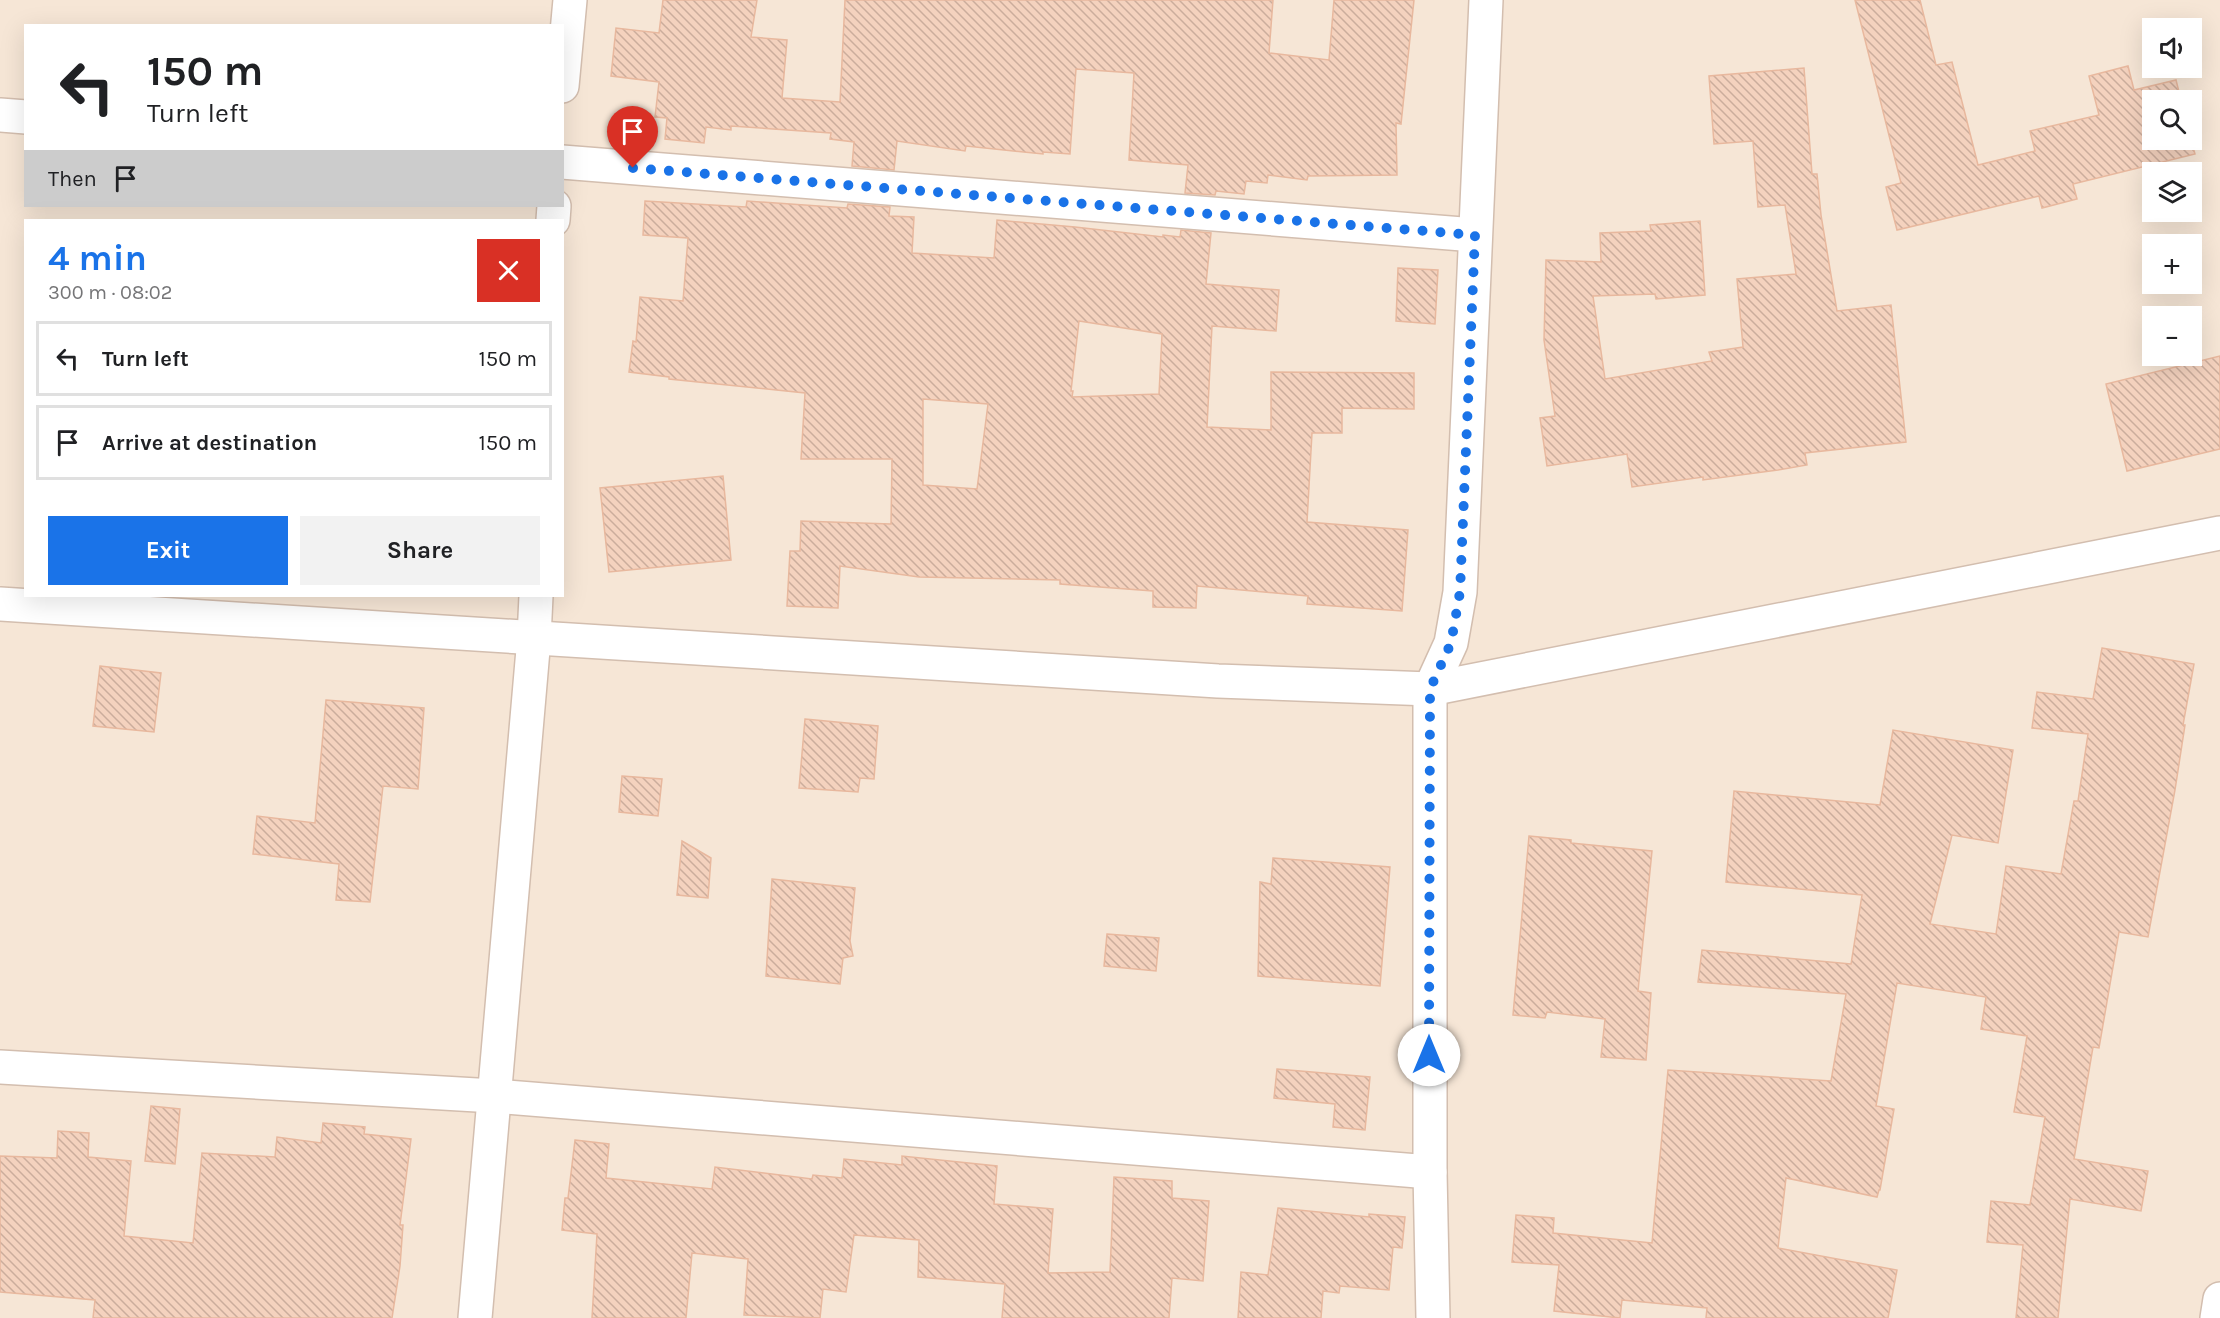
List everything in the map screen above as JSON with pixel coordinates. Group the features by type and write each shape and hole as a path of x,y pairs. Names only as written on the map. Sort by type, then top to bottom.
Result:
{"street":[{"path":"564,64 570,0"},
{"path":"1433,1318 1430,1172 1430,689 1451,643 1460,592 1486,0"},
{"path":"0,115 24,117"},
{"path":"564,162 1475,235"},
{"path":"0,604 1218,681 1430,689 2220,532"},
{"path":"475,1318 536,597"},
{"path":"0,1067 494,1096 1430,1172"},
{"path":"2217,1318 2220,1299"}],"shaded area":[{"path":"0,0 2220,0 2220,1318 0,1318"}],"building":[{"path":"663,0 757,0 751,37 787,40 782,98 840,102 845,0 1273,0 1269,53 1329,60 1334,0 1414,0 1401,124 1396,123 1397,175 1308,176 1307,180 1268,175 1267,183 1246,181 1244,194 1216,191 1215,195 1185,193 1188,165 1129,160 1134,73 1076,69 1070,154 1043,152 1043,154 966,146 965,151 897,141 894,170 852,166 854,142 830,139 831,133 731,126 731,130 706,127 704,143 665,139 667,118 655,117 659,82 611,76 616,28 659,33"},
{"path":"1855,0 1920,0 1936,65 1952,62 1978,165 2035,151 2030,131 2099,115 2089,76 2128,66 2134,90 2176,80 2178,90 2142,90 2142,150 2194,150 2195,154 2162,162 2142,162 2142,167 2073,184 2077,199 2042,208 2039,196 1897,230 1886,187 1901,183"},
{"path":"1804,68 1812,174 1817,174 1821,215 1837,311 1891,305 1906,442 1805,453 1807,465 1778,470 1632,487 1627,454 1547,466 1540,418 1555,416 1544,340 1546,260 1601,262 1600,233 1651,231 1650,225 1700,221 1705,295 1656,299 1655,294 1593,296 1605,379 1712,361 1709,352 1743,347 1737,279 1796,274 1785,205 1758,207 1753,141 1714,144 1709,76"},
{"path":"645,201 746,207 747,201 847,208 848,204 890,207 889,216 914,217 912,253 994,258 997,220 1163,237 1163,235 1180,237 1181,230 1211,233 1206,284 1279,290 1276,331 1212,326 1207,427 1271,430 1271,372 1414,373 1414,409 1342,408 1342,433 1312,433 1307,522 1408,530 1402,611 1307,604 1308,596 1197,586 1196,608 1153,607 1153,591 1060,584 1060,580 919,577 840,566 838,608 787,606 790,551 800,551 801,521 891,524 892,459 801,459 805,393 669,379 669,377 629,372 633,341 636,342 640,297 683,301 688,238 643,235","holes":["1079,321 1162,334 1159,394 1072,397","923,399 988,404 977,489 923,485"]},
{"path":"1398,268 1438,270 1435,324 1396,321"},
{"path":"2220,356 2220,449 2127,471 2106,384 2179,366 2202,366 2202,360"},
{"path":"723,476 731,560 609,572 600,488"},
{"path":"2102,648 2194,664 2175,790 2148,937 2119,932 2099,1048 2093,1047 2074,1159 2148,1171 2141,1211 2070,1199 2058,1318 2016,1318 2023,1245 1987,1242 1991,1201 2030,1205 2045,1117 2014,1112 2027,1036 1981,1029 1986,997 1897,983 1876,1106 1894,1109 1877,1197 1786,1178 1778,1248 1897,1270 1888,1318 1706,1318 1707,1308 1622,1300 1620,1318 1554,1311 1559,1265 1512,1262 1516,1215 1554,1218 1553,1233 1652,1243 1668,1070 1831,1081 1846,994 1698,982 1702,950 1851,964 1862,895 1726,882 1734,791 1880,805 1893,730 2013,750 1998,843 1952,835 1930,924 1996,934 2006,866 2061,874 2074,801 2078,801 2088,734 2032,728 2037,692 2093,699"},
{"path":"100,666 161,673 154,732 93,726"},
{"path":"326,700 424,708 418,789 383,786 370,902 336,900 339,864 253,854 257,816 315,823"},
{"path":"805,719 878,726 874,779 860,778 858,792 799,788"},
{"path":"622,776 662,779 658,816 619,812"},
{"path":"1529,836 1571,840 1571,843 1652,851 1638,991 1651,993 1646,1060 1601,1057 1605,1019 1547,1012 1545,1018 1513,1015"},
{"path":"682,841 711,858 708,898 677,895"},
{"path":"1273,858 1390,867 1380,986 1258,976 1260,882 1271,884"},
{"path":"772,879 855,888 850,941 853,956 843,958 840,984 766,976"},
{"path":"1107,934 1159,938 1156,971 1104,966"},
{"path":"1277,1069 1370,1077 1365,1130 1333,1127 1335,1104 1274,1098"},
{"path":"151,1106 180,1109 175,1164 145,1161"},
{"path":"323,1123 365,1127 364,1134 411,1139 400,1225 403,1225 400,1266 392,1318 93,1318 95,1300 0,1292 0,1156 57,1158 58,1131 89,1133 88,1157 131,1161 124,1236 193,1243 202,1153 275,1157 277,1137 321,1143"},
{"path":"575,1140 609,1144 606,1178 712,1189 715,1167 812,1179 813,1175 842,1178 844,1159 902,1165 902,1156 997,1166 994,1204 1053,1209 1048,1273 1110,1272 1114,1177 1172,1181 1172,1198 1209,1201 1203,1281 1172,1278 1169,1318 1002,1318 1005,1284 918,1277 919,1240 854,1235 846,1292 823,1289 820,1318 744,1315 748,1259 692,1253 686,1318 592,1318 597,1234 562,1230"},
{"path":"1278,1208 1369,1217 1369,1214 1405,1217 1402,1248 1393,1247 1389,1290 1340,1286 1339,1293 1323,1291 1321,1318 1238,1318 1241,1272 1268,1275"}],"route":[{"path":"633,168 1475,235 1460,592 1451,643 1430,689 1429,1055"}]}
